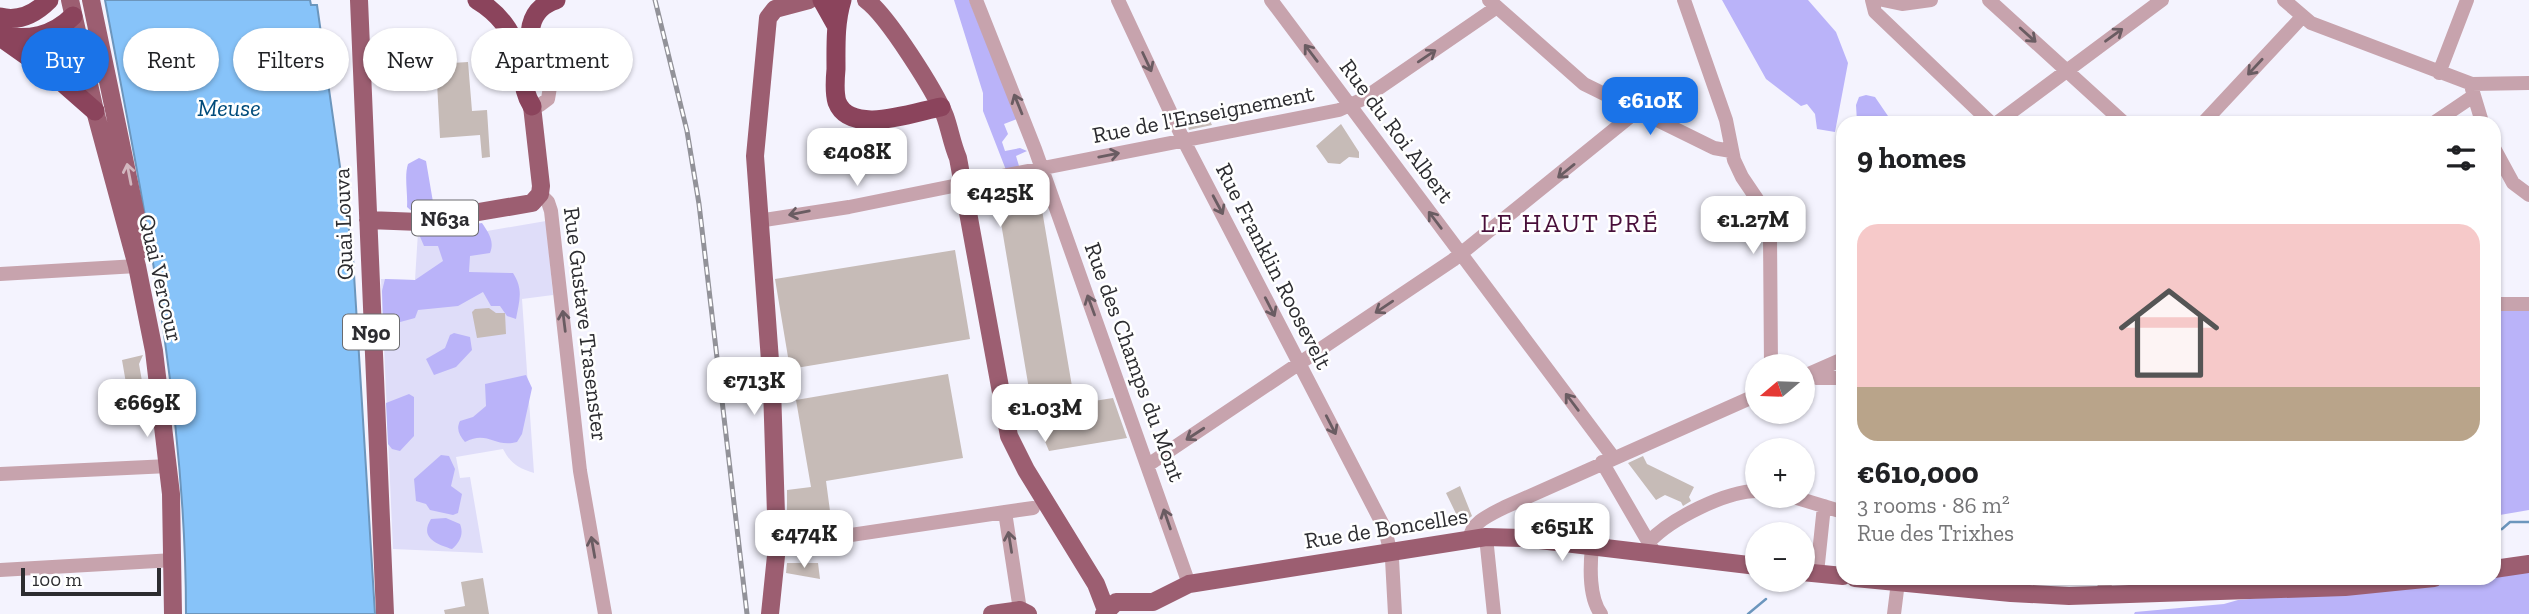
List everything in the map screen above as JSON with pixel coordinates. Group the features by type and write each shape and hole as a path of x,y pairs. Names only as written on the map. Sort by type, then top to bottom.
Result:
{"highway":[{"path":"0,17 29,15 49,0"},
{"path":"477,0 499,17 512,34 520,56 525,94 532,106"},
{"path":"532,106 535,93 530,27 539,10 556,0"},
{"path":"822,0 836,24"},
{"path":"842,0 836,24 835,88 840,108 850,117 860,120 941,107"},
{"path":"0,36 36,37 54,31 71,8"},
{"path":"0,36 63,82 95,111"}],"main road":[{"path":"91,0 139,230 137,266"},
{"name":"Quai Louva","path":"359,0 385,614"},
{"path":"770,614 777,546 772,388 755,156 768,18 775,9 809,0"},
{"path":"866,0 876,8 912,59 941,107 968,183 1012,407 1021,439 1110,587 1139,607"},
{"path":"883,0 950,97 961,127 1009,436 1026,470 1096,584 1105,612"},
{"name":"Quai Vercour","path":"71,8 95,111 137,266 154,351 169,466 174,560 173,614"},
{"name":"Rue Gustave Trasenster","path":"532,106 540,194"},
{"name":"N63a","path":"368,220 420,222 447,218 521,206 532,203 540,194"},
{"name":"Rue de Boncelles","path":"1105,612 1116,602 1139,607 1189,584 1478,538 1592,547 1652,548 1745,564"},
{"path":"2501,568 2529,564"},
{"path":"1815,573 1836,575"},
{"path":"1986,585 2172,585"},
{"path":"2325,585 2365,585"},
{"path":"992,614 1024,612"}],"street":[{"name":"Rue des Champs du Mont","path":"976,0 1042,169 1189,584"},
{"name":"Rue Franklin Roosevelt","path":"1118,0 1184,141 1385,529 1391,552 1395,614"},
{"name":"Rue du Roi Albert","path":"1271,0 1461,254 1607,459 1652,548"},
{"path":"1684,0 1726,120 1731,151 1742,177 1769,221 1771,354"},
{"path":"1872,0 1875,12 1984,116"},
{"path":"1883,0 1912,4 1931,0"},
{"path":"1989,0 2116,116"},
{"path":"2006,116 2162,0"},
{"path":"2284,0 2302,17 2439,73 2472,90 2480,116"},
{"path":"2439,73 2468,0"},
{"path":"1493,4 1584,84 1714,148 1731,151"},
{"name":"Rue de l'Enseignement","path":"758,221 1042,169 1350,106 1493,4"},
{"path":"2210,116 2302,17"},
{"path":"2442,116 2472,90 2529,83"},
{"path":"532,106 540,105 548,99 549,91"},
{"path":"1147,465 1300,365 1461,254 1637,111"},
{"path":"2501,161 2513,183 2529,195"},
{"name":"Rue Gustave Trasenster","path":"540,194 548,202 551,211 580,471 605,614"},
{"path":"0,274 137,266"},
{"path":"2501,304 2529,304"},
{"path":"1815,373 1836,362"},
{"path":"1815,379 1836,378"},
{"path":"1494,614 1475,526 1494,513 1607,459 1745,400"},
{"path":"0,474 169,466"},
{"path":"1652,548 1668,526 1706,506 1745,493"},
{"path":"1815,503 1836,510"},
{"path":"1815,549 1824,506"},
{"path":"777,546 1033,508"},
{"path":"1005,512 1024,612"},
{"path":"1592,547 1591,568 1597,612"},
{"path":"0,570 174,560"},
{"path":"1894,614 1898,585"}],"shaded area":[{"path":"954,0 969,0 1017,119 1004,124 1008,134 1002,142 1005,151 1020,148 1027,151 1016,156 1019,166 1006,170 983,111 983,93"},
{"path":"1722,0 1808,0 1836,32 1848,63 1835,132 1817,129 1815,114 1807,104 1801,106 1766,79"},
{"path":"1859,97 1875,97 1888,116 1857,116"},
{"path":"419,158 426,161 433,202 430,210 421,214 407,207 406,179 408,164"},
{"path":"546,221 553,295 522,299 534,473 516,465 503,449 456,457 460,478 470,477 483,553 393,549 381,279 415,280 418,232 487,231"},
{"path":"482,223 490,237 490,253 470,256 469,272 513,273 520,290 516,319 507,316 500,306 491,306 483,292 458,306 418,310 415,318 389,325 383,320 382,291 385,279 415,280 443,261 438,246 424,246 418,232"},
{"path":"2529,309 2529,510 2501,515 2501,310"},
{"path":"454,333 470,337 472,350 456,367 434,375 426,359 445,348 450,335"},
{"path":"526,375 532,388 522,434 517,442 502,443 480,438 465,442 459,432 460,421 473,417 486,406 485,384"},
{"path":"409,394 414,397 414,436 400,451 392,449 388,444 386,403"},
{"path":"441,455 449,456 455,469 451,486 462,494 458,513 453,515 430,510 426,504 416,501 414,479"},
{"path":"446,518 460,524 462,531 461,538 452,549 431,539 427,531 431,519"},
{"path":"2529,568 2529,614 2134,614 2238,600 2416,585 2501,585 2501,572"}],"water":[{"name":"Meuse","path":"105,0 310,0 311,5 317,5 320,28 233,28 233,91 329,91 353,258 375,614 186,614 179,459 160,306"}],"building":[{"path":"468,62 472,111 487,110 490,157 482,158 480,135 440,138 437,91 457,91 457,63"},
{"path":"1206,113 1212,125 1189,130 1186,122"},
{"path":"1341,124 1359,152 1359,158 1349,157 1340,164 1328,163 1316,146"},
{"path":"1042,210 1075,404 1113,398 1127,438 1049,451 1033,413 1000,217"},
{"path":"955,250 970,339 790,369 775,279"},
{"path":"489,308 496,313 505,313 506,334 477,338 472,312 475,309"},
{"path":"143,355 139,364 143,387 127,389 122,360"},
{"path":"948,374 963,458 826,481 830,511 787,518 787,490 811,487 796,400"},
{"path":"1643,456 1647,464 1694,487 1689,497 1691,501 1683,506 1681,502 1665,495 1656,500 1628,463"},
{"path":"1460,486 1472,516 1461,524 1446,493"},
{"path":"787,563 818,563 820,579 786,573"},
{"path":"483,578 489,614 445,614 444,610 465,606 461,582"}],"waterway":[{"path":"2501,529 2510,522 2529,522"},
{"path":"1748,614 1766,599"}],"railway":[{"path":"655,0 687,131 699,204 747,614"}],"district":[{"name":"LE HAUT PRÉ","path":"1570,223"}]}
